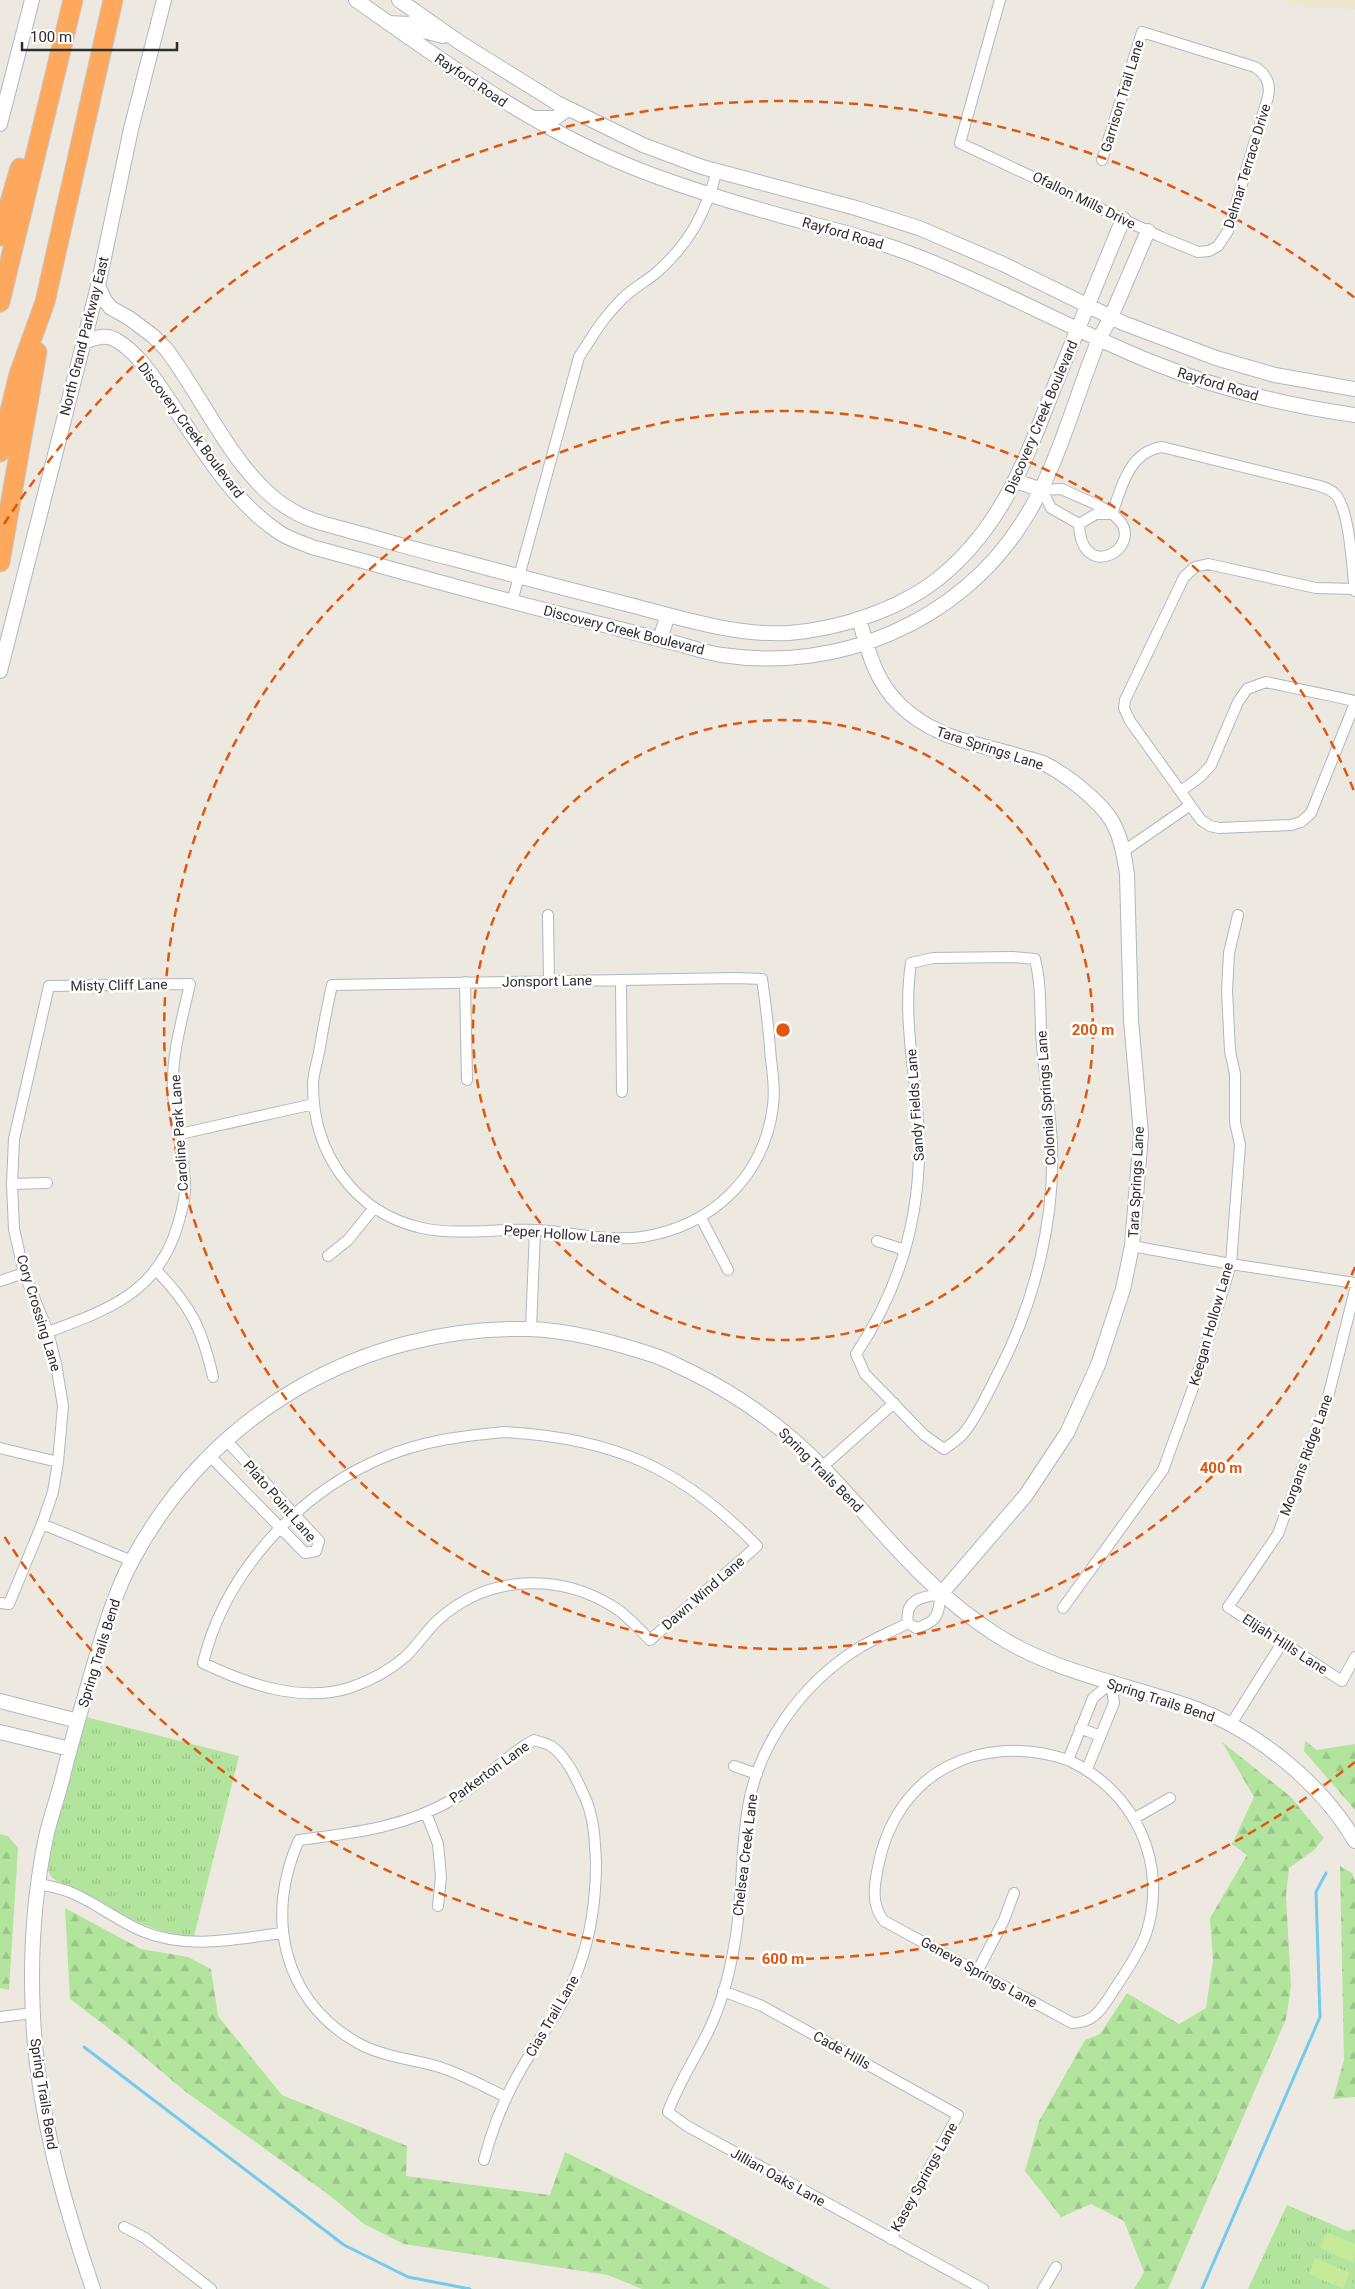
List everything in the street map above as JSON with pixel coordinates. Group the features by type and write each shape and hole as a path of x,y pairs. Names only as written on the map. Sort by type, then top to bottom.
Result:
{"highway":[{"path":"0,302 73,0"},
{"path":"0,562 46,302 112,0"},
{"path":"0,236 41,98 55,76"},
{"path":"0,452 19,374 46,302"}],"street":[{"path":"0,124 32,0"},
{"name":"North Grand Parkway East","path":"0,671 98,286 131,129 164,0"},
{"name":"Rayford Road","path":"356,0 472,83 532,118 631,166 711,196 916,255 1078,330 1178,372 1229,389 1284,404 1355,416"},
{"name":"Rayford Road","path":"399,0 455,40 568,109 595,123 674,157 856,208 919,228 996,260 1087,307 1190,349 1248,368 1355,389"},
{"name":"Ofallon Mills Drive","path":"1000,0 960,143 1148,231 1198,252 1210,251"},
{"path":"388,23 410,24 423,17"},
{"path":"408,37 424,30 455,40"},
{"name":"Delmar Terrace Drive","path":"1142,32 1246,64 1260,70 1269,85 1268,97 1228,231 1222,243 1210,251"},
{"name":"Garrison Trail Lane","path":"1102,160 1142,32"},
{"path":"532,118 555,118 568,109"},
{"path":"555,130 570,120 595,123"},
{"path":"512,602 580,357 598,326 624,298 684,246 711,196 717,170"},
{"name":"Discovery Creek Boulevard","path":"98,286 111,308 147,332 166,349 247,471 263,490 293,511 328,525 668,615 730,628 765,633 790,633 859,619 910,596 943,574 962,558 979,538 1000,511 1016,481 1124,219"},
{"name":"Discovery Creek Boulevard","path":"83,342 106,336 115,339 132,353 157,383 230,487 250,508 281,534 312,547 660,640 722,655 764,659 791,658 830,653 866,644 922,619 952,600 980,576 1021,525 1042,490 1099,339 1111,317 1148,231"},
{"path":"1112,514 1126,473 1142,453 1162,447 1321,487 1335,494 1345,514 1355,590 1316,588 1208,564 1195,567 1184,577 1125,700 1124,708 1130,721 1181,791 1189,806 1201,820 1210,826 1219,828 1284,826 1301,822 1311,814 1355,702 1266,682 1247,689 1238,702 1211,765 1200,778 1181,791"},
{"path":"1016,481 1042,490 1062,488 1112,514 1120,521 1125,532 1123,544 1116,553 1105,557 1093,556 1084,548 1080,537 1079,524"},
{"path":"1042,490 1051,508 1079,524"},
{"path":"1079,524 1096,514 1112,514"},
{"path":"660,640 668,615"},
{"name":"Tara Springs Lane","path":"859,619 880,681 898,703 932,730 968,743 1044,764 1078,786 1107,814 1124,852 1127,874 1131,1020 1141,1134 1132,1246 1111,1330 1098,1365 1067,1433 1026,1495 940,1594"},
{"path":"1124,852 1189,806"},
{"name":"Keegan Hollow Lane","path":"1063,1608 1162,1470 1194,1385 1231,1264 1240,1145 1235,1122 1235,1074 1230,1051 1228,991 1229,953 1238,915"},
{"path":"548,916 549,981"},
{"name":"Sandy Fields Lane","path":"894,1402 865,1374 856,1354 882,1312 896,1281 905,1250 916,1196 920,1164 918,1119 910,1047 908,983 911,963 933,958 1013,957 1035,959"},
{"name":"Colonial Springs Lane","path":"894,1402 924,1436 944,1449 962,1435 991,1388 1015,1340 1033,1287 1045,1235 1050,1196 1052,1145 1041,1030 1040,980 1035,959"},
{"path":"621,980 622,1092"},
{"name":"Jonsport Lane","path":"332,985 621,980 762,980"},
{"name":"Peper Hollow Lane","path":"332,985 313,1082 314,1104 320,1135 328,1156 340,1176 374,1208 398,1220 422,1228 444,1231 535,1230 618,1238 641,1237 670,1231 701,1218 731,1194 753,1166 768,1132 774,1105 762,980"},
{"path":"465,982 467,1080"},
{"name":"Misty Cliff Lane","path":"49,986 190,984"},
{"name":"Caroline Park Lane","path":"48,1332 100,1312 132,1293 157,1271 174,1238 182,1211 185,1185 180,1134 173,1093 175,1049 190,984"},
{"name":"Cory Crossing Lane","path":"4,1603 42,1524 53,1492 58,1462 63,1406 48,1332 24,1273 14,1229 12,1184 14,1139 49,986"},
{"path":"180,1134 314,1104"},
{"path":"12,1184 47,1183"},
{"path":"328,1256 348,1240 374,1208"},
{"path":"701,1218 728,1270"},
{"path":"531,1329 535,1230"},
{"path":"877,1241 905,1250"},
{"path":"1132,1246 1231,1264 1355,1282"},
{"path":"157,1271 179,1294 195,1320 206,1344 213,1377"},
{"path":"0,1281 24,1273"},
{"name":"Morgans Ridge Lane","path":"1228,1606 1278,1534 1326,1401 1355,1290"},
{"name":"Spring Trails Bend","path":"93,2289 47,2127 38,2072 33,2012 34,1929 38,1884 46,1838 108,1615 132,1561 157,1520 190,1476 226,1440 261,1411 326,1371 393,1345 458,1334 531,1329 583,1336 656,1356 725,1388 771,1420 822,1467 940,1594 998,1636 1035,1656 1111,1683 1192,1708 1231,1724 1283,1758 1340,1817 1355,1841"},
{"path":"822,1467 894,1402"},
{"name":"Dawn Wind Lane","path":"280,1529 255,1556 233,1589 209,1638 203,1663 228,1675 280,1690 312,1694 348,1688 379,1676 406,1656 438,1620 461,1604 487,1591 512,1584 566,1585 592,1595 630,1619 650,1640 756,1546 735,1524 702,1496 665,1472 625,1453 585,1441 542,1434 504,1432 462,1436 421,1444 381,1458 344,1478 312,1499 295,1514"},
{"name":"Plato Point Lane","path":"226,1440 319,1541 316,1552 305,1553 280,1529"},
{"path":"0,1448 58,1462"},
{"path":"210,1456 280,1529 295,1514"},
{"path":"42,1524 132,1561"},
{"path":"908,1623 906,1614 911,1605 920,1598 940,1594"},
{"name":"Chelsea Creek Lane","path":"668,2112 676,2089 708,2033 724,1991 734,1946 748,1806 757,1774 770,1744 803,1695 829,1670 857,1649 908,1623 916,1628 928,1624 938,1615 940,1594"},
{"name":"Elijah Hills Lane","path":"1228,1606 1342,1681 1355,1657"},
{"path":"1231,1724 1282,1643"},
{"path":"1111,1683 1093,1698 1068,1760 1087,1768 1110,1787 1135,1818 1170,1798"},
{"path":"1087,1768 1114,1703 1111,1683"},
{"path":"0,1701 78,1721"},
{"path":"1080,1728 1100,1736"},
{"path":"0,1732 70,1749"},
{"name":"Parkerton Lane","path":"282,1933 282,1907 286,1879 299,1840 358,1834 426,1813 458,1797 498,1767 514,1751 534,1740"},
{"name":"Cias Trail Lane","path":"484,2160 492,2129 506,2097 561,2006 579,1969 589,1936 596,1888 595,1835 592,1817 585,1798 566,1763 551,1746 534,1740"},
{"name":"Geneva Springs Lane","path":"1068,1760 1049,1753 999,1750 973,1756 945,1768 922,1783 904,1804 888,1829 876,1878 874,1904 877,1912 884,1920 1072,2023 1084,2023 1095,2016 1134,1961 1146,1934 1153,1906 1153,1875 1150,1853 1135,1818"},
{"path":"734,1766 757,1774"},
{"path":"426,1813 438,1844 441,1877 438,1906"},
{"path":"38,1884 71,1892 142,1931 163,1938 190,1942 210,1942 282,1933 291,1969 319,2013 336,2028 357,2043 437,2067 506,2097"},
{"path":"978,1970 1002,1924 1014,1893"},
{"name":"Cade Hills","path":"724,1991 762,2006 958,2115"},
{"path":"0,2017 33,2012"},
{"name":"Jillian Oaks Lane","path":"668,2112 687,2126 983,2289"},
{"name":"Kasey Springs Lane","path":"891,2239 958,2115"},
{"path":"124,2227 145,2238 211,2289"},
{"path":"1043,2289 1056,2267"}],"shaded area":[{"path":"1285,0 1355,0 1355,9 1312,8"}],"green space":[{"path":"86,1717 239,1756 194,1936 158,1930 143,1924 75,1888 53,1879 49,1873 51,1846 56,1823"},
{"path":"1305,1741 1317,1750 1355,1744 1355,1810 1304,1751"},
{"path":"1222,1742 1291,1797 1324,1838 1314,1850 1289,1868 1286,1896 1291,1986 1286,2019 1168,2289 1134,2289 1144,2272 1124,2221 1091,2204 1061,2217 1025,2171 1039,2121 1085,2040 1100,2034 1127,1993 1179,2024 1206,2008 1213,1960 1210,1918 1247,1855 1232,1844 1254,1797"},
{"path":"0,1834 8,1836 18,1848 9,1990 0,1988"},
{"path":"1340,1866 1352,1873 1355,1881 1355,2097 1333,2099 1344,2060"},
{"path":"65,1908 141,1949 188,1957 211,1969 218,2016 282,2095 407,2146 406,2176 550,2195 565,2152 713,2226 831,2289 642,2289 608,2275 404,2244 364,2224 329,2195 186,2092 124,2040 70,1999"},
{"path":"1287,2205 1347,2231 1355,2229 1355,2289 1248,2289"},
{"path":"1327,2232 1355,2244 1354,2263 1320,2248"},
{"path":"1315,2258 1350,2273 1343,2289 1309,2274"}],"waterway":[{"path":"1202,2289 1320,2017 1316,1892 1326,1873"},
{"path":"84,2047 344,2245 408,2277 470,2289"}]}
